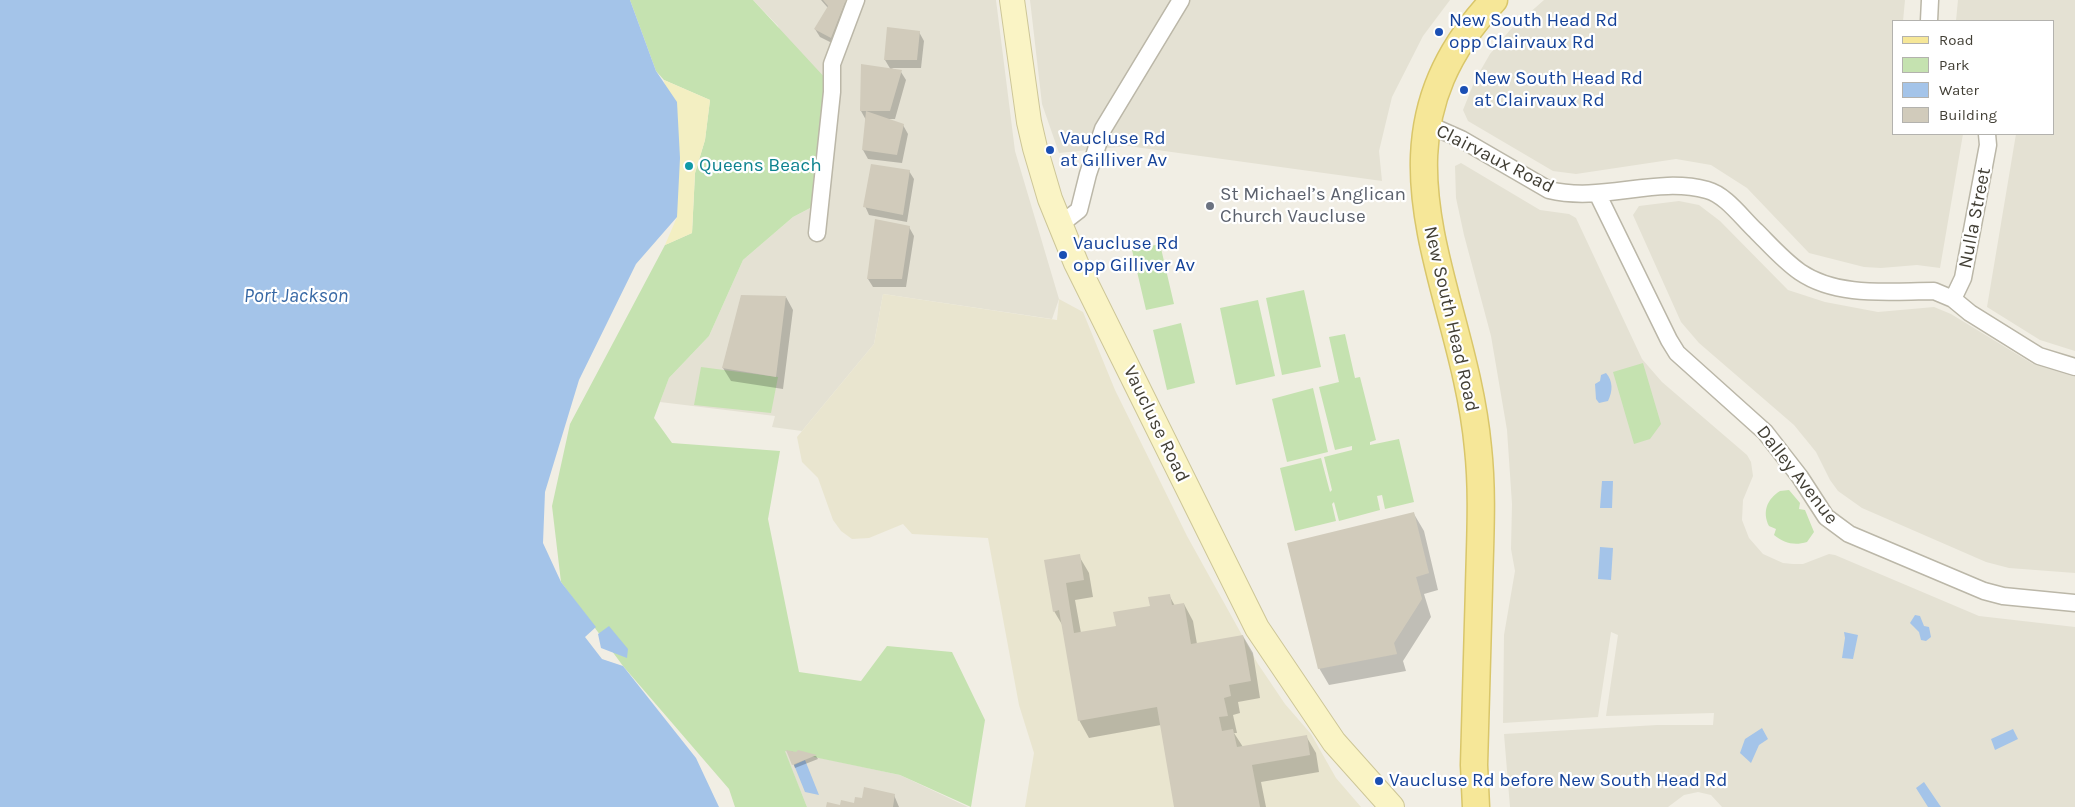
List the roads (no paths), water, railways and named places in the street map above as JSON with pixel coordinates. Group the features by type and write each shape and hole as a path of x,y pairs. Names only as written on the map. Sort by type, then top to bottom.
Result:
{"main road":[{"name":"New South Head Road","path":"1476,807 1474,765 1480,514 1478,448 1464,359 1428,223 1423,181 1427,124 1435,94 1452,57 1467,33 1494,0"}],"street":[{"path":"817,233 832,92 832,64 856,0"},
{"name":"Vaucluse Road","path":"1012,0 1029,122 1041,172 1076,263 1252,620 1334,742 1392,807"},
{"path":"1061,224 1080,210 1090,166 1104,128 1141,62 1181,0"},
{"path":"1929,20 1930,0"},
{"name":"Clairvaux Road","path":"1427,124 1461,139 1549,190 1578,195 1598,195 1680,186 1710,191 1727,203 1785,260 1801,273 1817,280 1858,290 1934,291 1953,299 1970,313 2039,356 2075,367"},
{"name":"Nulla Street","path":"1953,299 1963,278 1988,145 1987,135"},
{"name":"Dalley Avenue","path":"1598,195 1660,323 1677,353 1765,432 1832,523 1849,534 1984,591 2003,596 2075,603"}],"water":[{"name":"Port Jackson","path":"0,0 630,0 656,71 677,102 680,158 677,217 636,264 579,380 545,492 543,543 561,582 596,627 585,637 602,659 623,666 696,758 719,807 0,807"},
{"path":"1606,373 1612,386 1611,394 1608,401 1599,403 1596,399 1595,384 1600,381 1601,375"},
{"path":"1602,481 1613,481 1612,508 1600,508"},
{"path":"1600,547 1613,548 1611,580 1598,579"},
{"path":"1915,615 1920,616 1924,626 1929,627 1931,637 1926,641 1921,640 1919,632 1910,623"},
{"path":"609,626 628,649 627,658 601,648 598,634"},
{"path":"1844,632 1858,635 1853,659 1842,658"},
{"path":"1762,728 1768,739 1759,745 1751,763 1740,753 1745,739"},
{"path":"2013,729 2018,739 1995,750 1991,739"},
{"path":"805,760 819,795 805,792 794,765"},
{"path":"1924,782 1941,807 1928,807 1916,788"}],"place":[{"name":"New South Head Rd opp Clairvaux Rd","path":"1439,32"},
{"name":"New South Head Rd at Clairvaux Rd","path":"1464,90"},
{"name":"Vaucluse Rd at Gilliver Av","path":"1050,150"},
{"name":"Queens Beach","path":"689,166"},
{"name":"St Michael’s Anglican Church Vaucluse","path":"1210,206"},
{"name":"Vaucluse Rd opp Gilliver Av","path":"1063,255"},
{"name":"Vaucluse Rd before New South Head Rd","path":"1379,781"}]}
